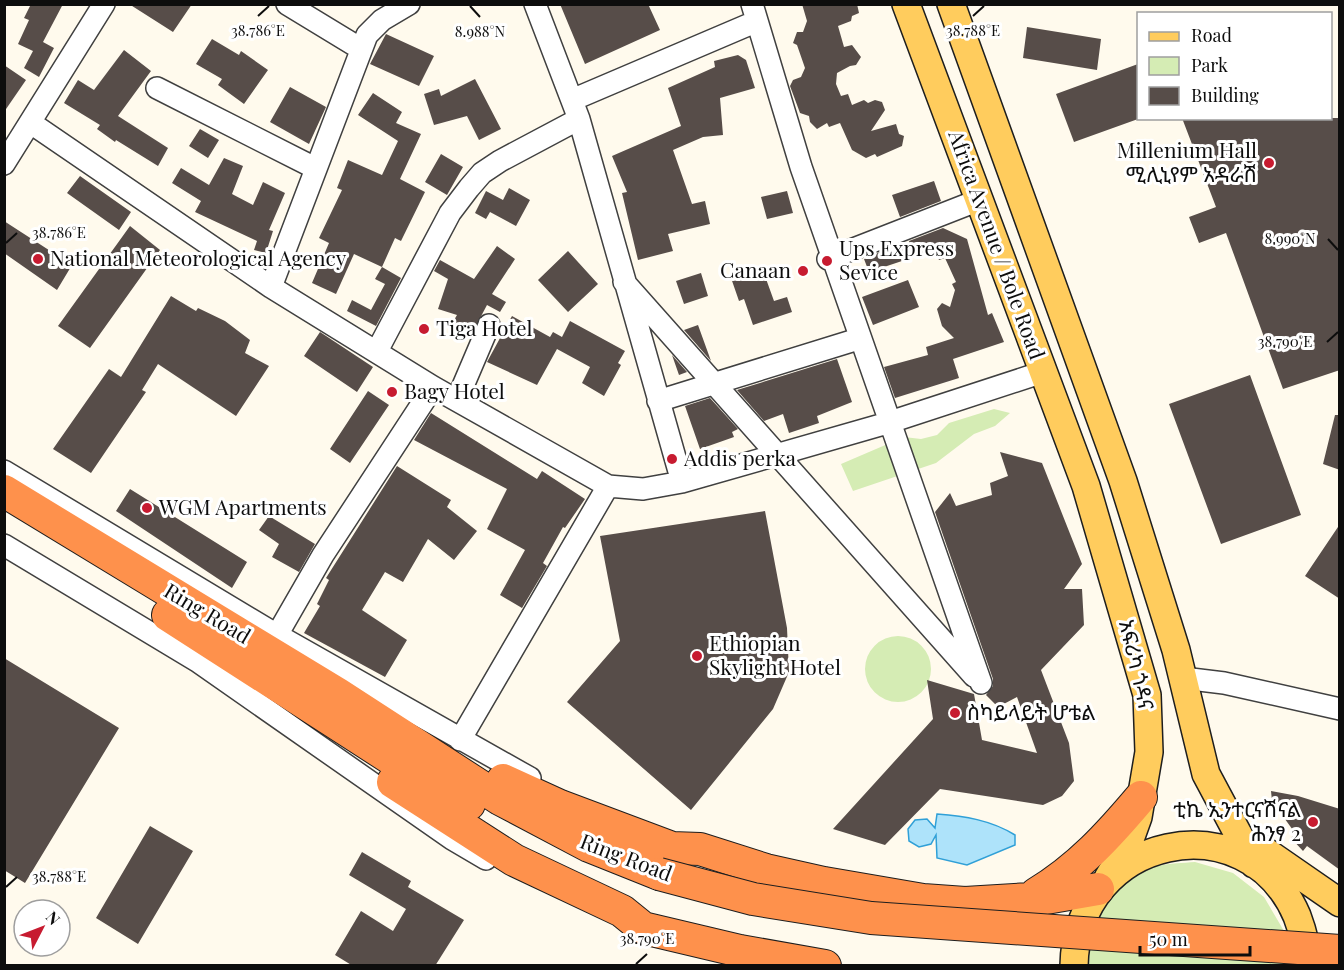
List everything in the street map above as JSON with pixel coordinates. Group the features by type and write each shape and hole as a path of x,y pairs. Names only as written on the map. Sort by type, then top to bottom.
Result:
{"highway":[{"name":"Ring Road","path":"4,491 338,694 450,751 535,820 589,846 652,882 871,918 1340,951"},
{"name":"Ring Road","path":"4,514 358,738 559,853 652,882 734,916 840,933 1023,950 1267,966"},
{"path":"252,669 286,702 390,780 454,823 514,860 622,911 643,928 740,951 825,966"},
{"path":"450,751 457,761 478,767 560,806 672,848 700,849 766,870 923,900 964,903 1028,899 1103,884"},
{"path":"1028,899 1071,872 1097,848 1141,797"}],"main road":[{"name":"Africa Avenue / Bole Road","path":"906,4 1086,486"},
{"name":"Africa Avenue / Bole Road","path":"951,4 1123,481"},
{"name":"አፍሪካ ጎዳና","path":"1123,481 1155,578 1183,678 1206,774 1254,864"},
{"name":"አፍሪካ ጎዳና","path":"1074,966 1075,945 1083,915 1128,845 1138,817 1149,752 1147,695 1086,486"},
{"path":"1234,824 1275,860 1340,903"},
{"path":"1103,884 1134,859 1173,847 1194,845 1225,850 1254,864 1275,882 1292,905 1303,930 1307,966"},
{"path":"1292,905 1340,918"}],"street":[{"path":"4,164 104,4"},
{"path":"287,4 361,49"},
{"path":"271,286 367,36 382,20 409,4"},
{"path":"535,4 576,110 682,482"},
{"path":"377,351 450,213 482,173 576,110 754,13 801,167 977,672"},
{"path":"157,88 315,168"},
{"path":"31,123 271,286 433,387 608,486 643,489 682,482 884,424 1043,372"},
{"path":"828,259 979,200"},
{"path":"624,282 981,683 828,259"},
{"path":"828,259 884,424"},
{"path":"457,400 489,325"},
{"path":"658,401 855,340"},
{"path":"277,635 323,555 433,387"},
{"path":"4,471 277,635 450,751 608,486"},
{"path":"4,545 197,662 452,839 526,883 594,913 643,928"},
{"path":"1183,678 1236,686 1340,709"}],"green space":[{"path":"994,409 1010,413 995,426 974,434 936,463 853,491 841,464 904,437 921,439 937,435 949,423"},
{"path":"892,636 904,636 922,645 929,656 931,669 929,682 922,693 911,700 892,702 879,697 870,688 865,675 865,663 870,650 879,641"},
{"path":"1195,862 1233,873 1264,897 1284,931 1288,965 1088,965 1088,949 1098,918 1117,891 1143,871 1163,865"}],"water":[{"path":"937,814 987,822 1015,835 1015,845 967,865 937,858 936,835 931,844 919,847 909,841 908,829 915,820 927,819 935,828"}],"building":[{"path":"31,4 63,4 43,42 54,48 39,77 24,68 33,51 18,44 29,20 24,18"},
{"path":"129,4 192,4 173,32"},
{"path":"560,4 648,4 660,30 585,64"},
{"path":"802,4 857,4 859,13 852,16 851,21 838,26 844,47 852,45 861,57 856,65 837,73 836,84 841,96 848,94 852,105 864,100 868,103 875,100 882,102 885,110 871,131 896,124 899,134 904,136 902,146 877,157 875,154 866,158 852,150 840,123 829,127 827,123 817,129 810,122 809,116 800,113 790,86 793,80 801,77 805,68 797,45 793,43 797,32 803,32 807,21"},
{"path":"1027,27 1101,39 1097,70 1023,58"},
{"path":"386,34 434,56 419,86 370,64"},
{"path":"212,39 239,55 241,51 268,70 244,104 218,85 222,79 196,64"},
{"path":"124,50 151,71 118,116 168,148 158,166 116,140 115,142 97,129 100,125 64,103 78,80 94,90"},
{"path":"738,55 746,60 755,88 720,98 723,135 703,137 673,150 692,204 705,201 710,224 668,234 673,251 638,260 622,193 627,192 612,156 681,126 668,88 715,67 714,61"},
{"path":"1137,64 1137,119 1074,142 1056,94"},
{"path":"4,65 26,80 4,112"},
{"path":"475,79 501,129 479,140 467,116 434,125 424,94 439,89 441,96"},
{"path":"290,87 326,107 309,144 270,122"},
{"path":"373,93 402,112 396,123 421,134 400,179 425,192 401,241 395,238 382,267 354,254 336,294 312,283 329,243 319,238 342,190 337,188 348,160 382,175 398,141 358,115"},
{"name":"Millenium Hall ሚሊኒየም አዳራሽ","path":"1332,118 1340,118 1340,370 1283,389 1226,233 1199,243 1189,217 1216,207 1183,120 1332,120"},
{"path":"200,129 219,140 208,158 189,146"},
{"path":"441,154 463,167 447,195 425,182"},
{"path":"224,158 243,166 232,194 253,205 263,182 285,193 269,230 273,231 266,253 254,250 257,241 195,212 201,201 172,183 181,168 209,185"},
{"path":"80,176 131,212 119,230 67,193"},
{"path":"934,181 941,201 900,217 892,195"},
{"path":"509,188 530,200 516,226 490,212 486,219 475,213 486,191 503,200"},
{"path":"787,191 793,213 767,219 761,197"},
{"name":"National Meteorological Agency","path":"4,221 72,265 57,290 4,253"},
{"path":"130,226 160,250 90,348 58,326"},
{"path":"943,228 967,239 988,315 992,313 1004,342 953,359 959,378 895,398 884,367 928,355 926,347 954,338 942,326 937,309 942,303 950,307 955,290 952,284 956,282 945,258 939,260 935,250 869,272 864,259 887,249 889,253 910,245 909,241"},
{"path":"497,246 515,259 492,294 506,302 500,312 487,305 470,337 450,327 457,315 438,309 448,279 434,271 440,260 474,279"},
{"path":"568,251 598,284 568,312 538,280"},
{"path":"761,265 774,301 787,297 792,312 753,325 744,299 739,301 730,275"},
{"path":"382,267 401,278 376,326 347,311 352,300 371,310 385,284 375,279"},
{"path":"701,273 708,296 684,304 676,281"},
{"path":"908,280 919,307 873,325 862,297"},
{"path":"171,296 196,311 198,308 225,321 250,340 245,353 269,366 236,416 158,364 142,390 146,392 91,473 53,449 109,369 121,377"},
{"path":"512,316 550,337 553,332 562,337 570,321 625,351 618,363 621,365 604,396 582,383 590,367 557,349 537,385 487,362"},
{"path":"698,325 711,361 684,330"},
{"path":"320,332 373,367 357,392 304,356"},
{"path":"672,355 687,372 679,375"},
{"path":"837,359 852,402 817,416 819,423 789,433 783,414 764,421 737,390"},
{"path":"1250,375 1301,515 1221,544 1169,404"},
{"path":"368,391 389,405 350,463 330,449"},
{"path":"710,398 738,429 732,432 734,437 700,449 685,406"},
{"path":"431,413 537,479 542,471 585,499 565,528 563,527 543,563 547,566 522,608 500,595 525,550 487,529 507,489 414,440"},
{"path":"1335,415 1340,415 1340,470 1323,464"},
{"path":"1000,452 1042,463 1082,564 1064,589 1082,589 1084,625 1041,670 1069,743 1074,781 1062,796 1043,805 940,789 885,845 833,829 933,719 927,680 974,694 982,740 1037,753 1017,697 998,707 986,695 993,686 993,679 935,512 950,493 956,506 992,495 990,483 1008,476"},
{"path":"397,466 451,500 447,507 477,531 454,560 428,539 403,582 385,572 362,610 407,640 385,677 304,633 320,606 317,604 329,580 326,578"},
{"path":"130,489 247,562 232,588 116,511"},
{"name":"Ethiopian Skylight Hotel","path":"765,511 787,628 789,672 773,709 691,810 567,702 620,641 600,536"},
{"path":"269,516 315,544 299,572 272,557 279,544 259,530"},
{"path":"1340,524 1340,599 1305,576"},
{"path":"4,658 119,728 25,883 4,870"},
{"name":"ቲኬ ኢንተርናሽናል ሕንፃ 2","path":"1271,791 1298,796 1340,809 1340,870 1307,846 1303,851 1291,838 1295,833 1272,801"},
{"path":"150,826 193,851 138,944 96,918"},
{"path":"362,852 411,881 408,887 464,920 435,966 353,966 335,955 361,911 393,931 406,909 349,875"}],"place":[{"name":"Millenium Hall ሚሊኒየም አዳራሽ","path":"1269,163"},
{"name":"National Meteorological Agency","path":"38,259"},
{"name":"Ups Express Sevice","path":"827,261"},
{"name":"Canaan","path":"803,271"},
{"name":"Tiga Hotel","path":"424,329"},
{"name":"Bagy Hotel","path":"392,392"},
{"name":"Addis perka","path":"672,459"},
{"name":"WGM Apartments","path":"147,508"},
{"name":"Ethiopian Skylight Hotel","path":"697,656"},
{"name":"ስካይላይት ሆቴል","path":"955,713"},
{"name":"ቲኬ ኢንተርናሽናል ሕንፃ 2","path":"1313,822"}]}
